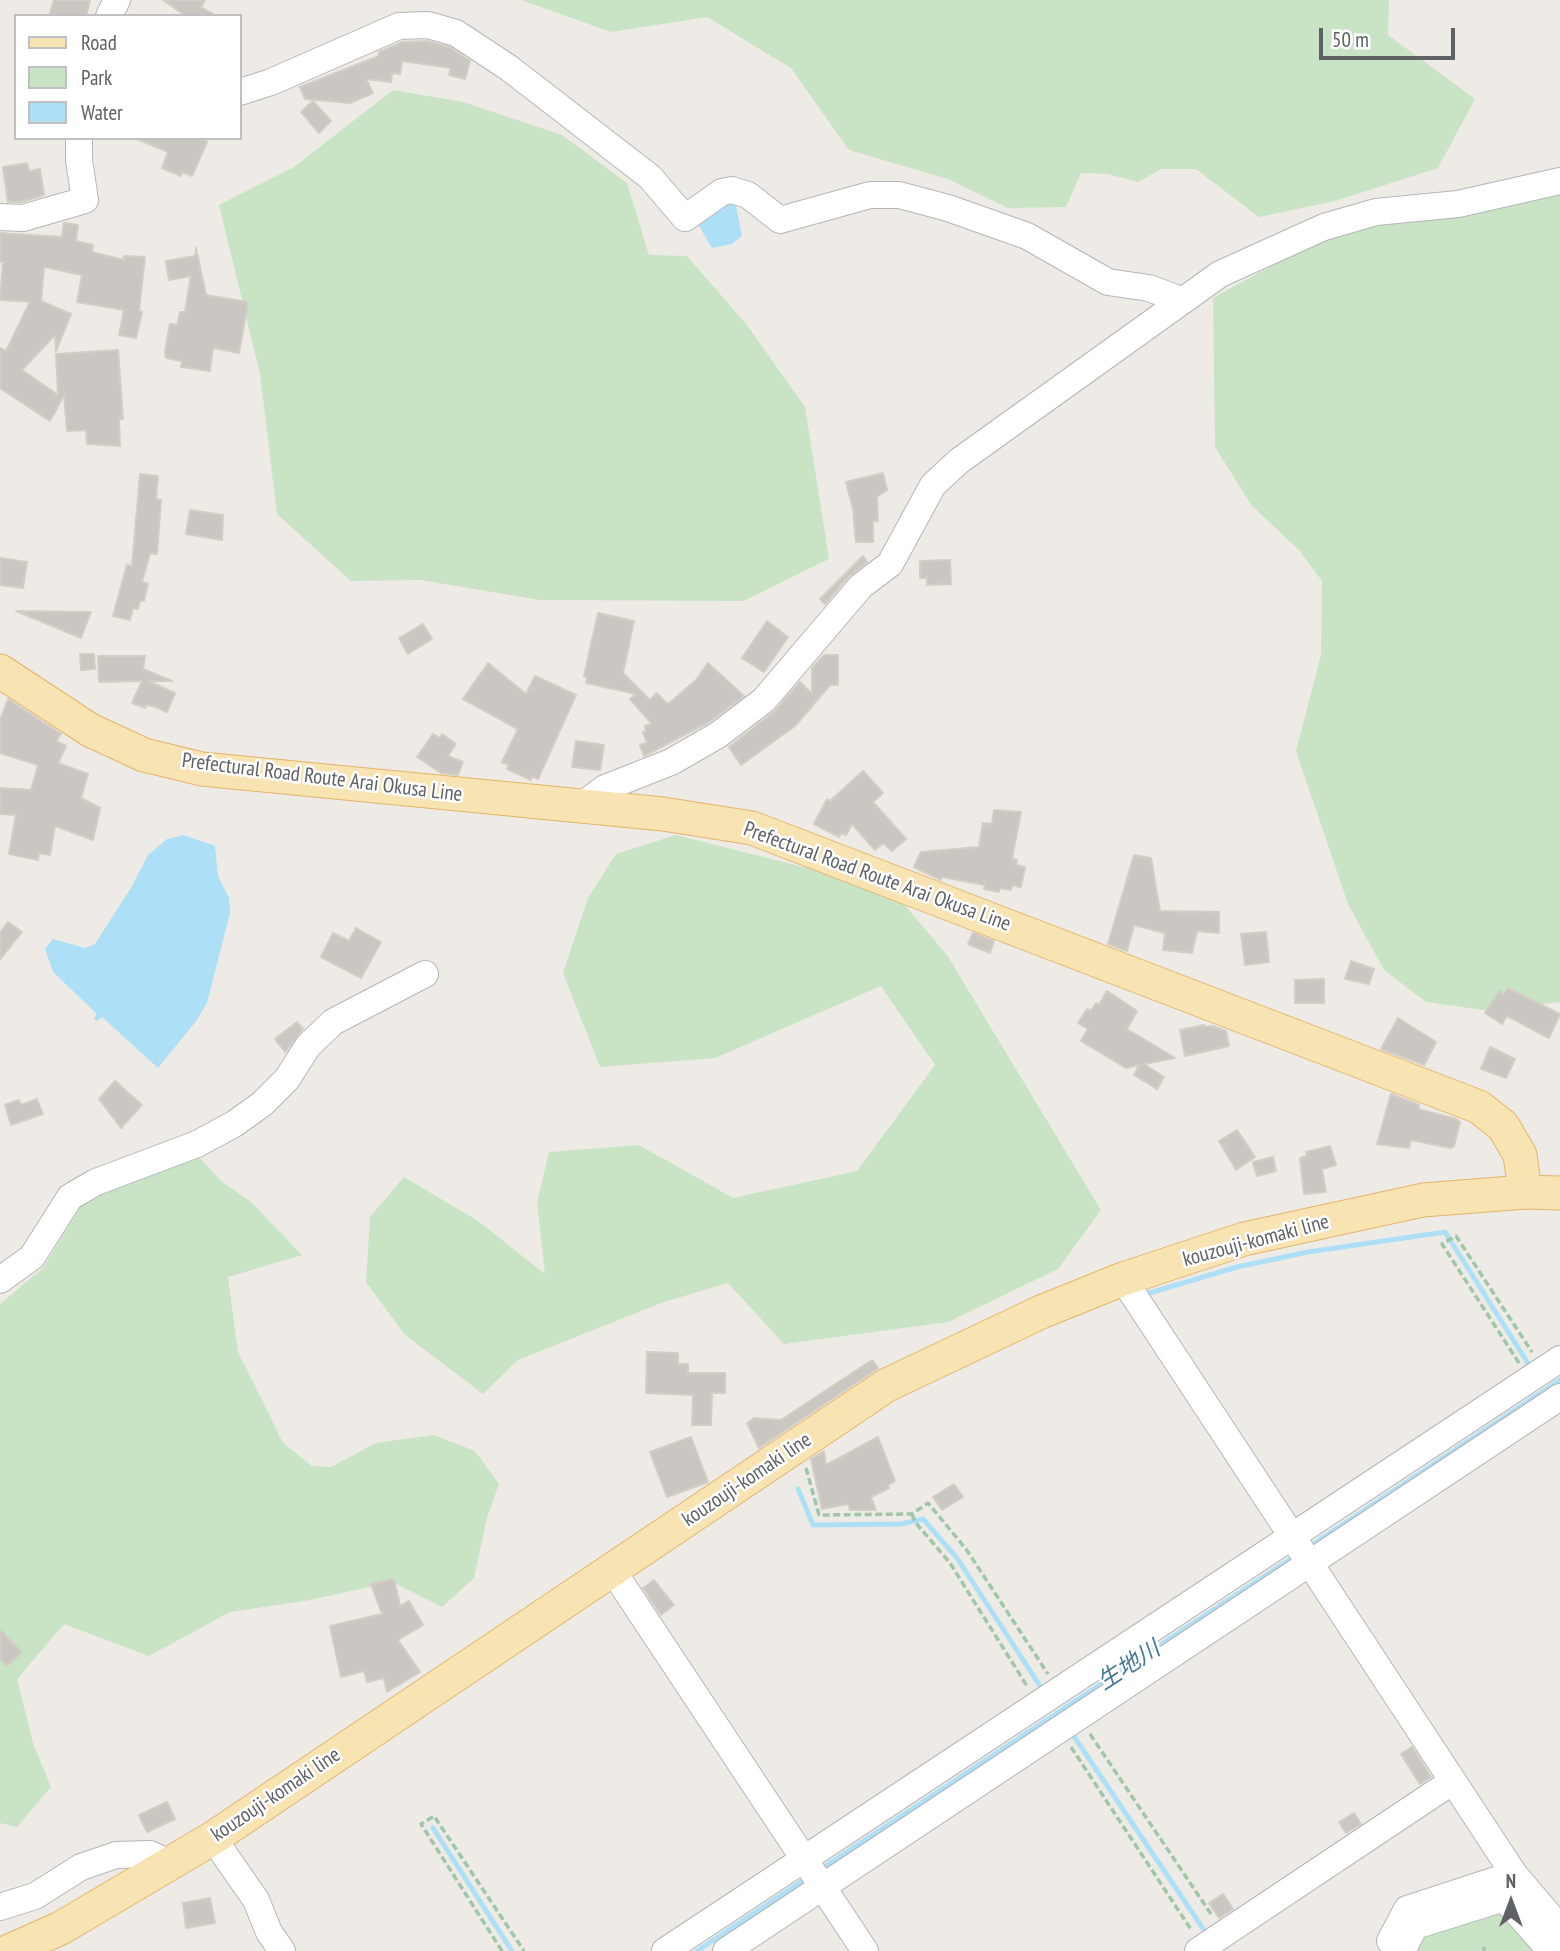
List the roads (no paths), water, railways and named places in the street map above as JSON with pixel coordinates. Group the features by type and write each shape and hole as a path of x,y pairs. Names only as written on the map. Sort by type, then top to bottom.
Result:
{"main road":[{"name":"Prefectural Road Route Arai Okusa Line","path":"0,671 90,730 144,755 202,769 663,814 752,828 1479,1107 1503,1126 1520,1155 1525,1192"},
{"name":"kouzouji-komaki line","path":"9,1951 61,1928 213,1838 887,1385 1041,1312 1123,1279 1244,1240 1423,1200 1525,1192 1560,1193"}],"street":[{"path":"242,91 271,82 399,26 428,25 456,33 509,68 650,177 685,219 722,192 732,190 748,195 780,220 870,195 899,195 948,208 1027,236 1108,282 1149,288 1181,300"},
{"path":"0,218 23,218 85,200 79,140"},
{"path":"581,806 606,788 671,762 718,735 764,700 861,586 890,564 933,485 959,460 1220,274 1324,227 1376,212 1458,204 1560,181"},
{"path":"0,1280 32,1257 70,1197 96,1182 197,1144 234,1124 262,1104 287,1079 307,1046 333,1022 425,974"},
{"path":"1123,1279 1514,1874 1560,1928"},
{"path":"666,1951 1544,1370"},
{"path":"726,1951 1560,1397"},
{"path":"613,1571 865,1951"},
{"path":"1208,1944 1454,1781"},
{"path":"213,1838 256,1900 269,1932 282,1951"},
{"path":"0,1907 35,1896 81,1867 116,1855 150,1854 172,1864"},
{"path":"1384,1951 1407,1909 1514,1874"},
{"path":"1402,1951 1415,1926 1504,1898 1550,1951"}],"water":[{"path":"735,200 742,236 732,244 712,248 699,226 701,215"},
{"path":"183,835 215,846 218,876 229,898 230,913 207,1003 197,1020 158,1068 102,1017 97,1021 94,1019 97,1014 53,972 45,949 53,939 85,948 95,944 132,886 148,855 167,839"}],"waterway":[{"path":"1146,1294 1237,1267 1308,1252 1445,1232 1531,1368"},
{"name":"生地川","path":"1309,1547 1560,1380"},
{"path":"798,1489 813,1525 901,1524 923,1519 957,1558 1042,1689"},
{"name":"生地川","path":"821,1869 1295,1556"},
{"path":"1071,1732 1208,1936"},
{"path":"433,1828 512,1951"},
{"name":"生地川","path":"697,1951 807,1878"}]}
